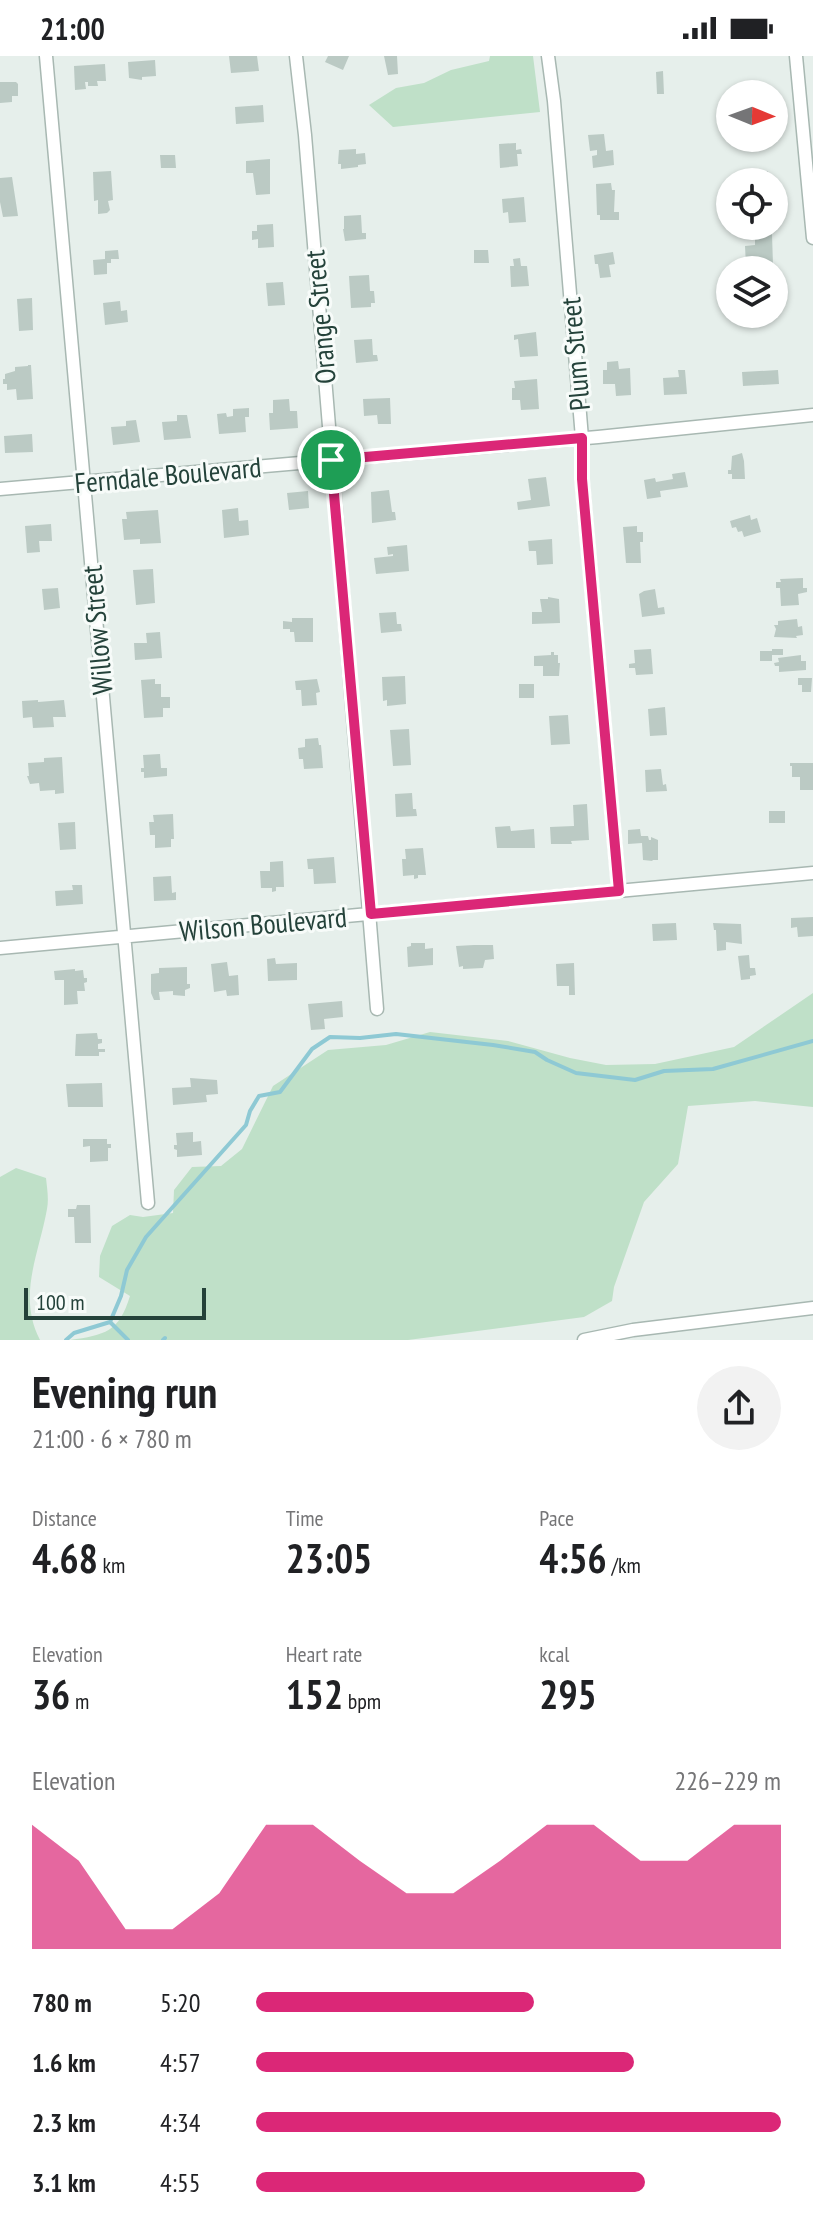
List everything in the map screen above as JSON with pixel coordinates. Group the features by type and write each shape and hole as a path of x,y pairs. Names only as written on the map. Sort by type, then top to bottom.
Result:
{"street":[{"name":"Willow Street","path":"46,56 148,1203"},
{"name":"Orange Street","path":"296,56 307,151 377,1009"},
{"name":"Plum Street","path":"548,56 619,891"},
{"path":"796,56 813,238"},
{"name":"Ferndale Boulevard","path":"0,489 813,415"},
{"name":"Wilson Boulevard","path":"0,948 813,873"},
{"path":"584,1340 633,1330 813,1308"}],"green space":[{"path":"490,56 533,56 540,112 393,127 369,105 396,88 424,83 451,70 489,61"},
{"path":"813,993 813,1107 755,1101 688,1106 678,1164 644,1202 614,1287 612,1301 584,1317 408,1340 70,1340 109,1330 126,1308 130,1296 99,1277 100,1256 112,1226 130,1215 143,1217 173,1213 174,1190 192,1167 221,1166 242,1149 273,1086 328,1050 386,1045 430,1032 508,1041 606,1065 655,1064 734,1047"},
{"path":"16,1168 46,1178 48,1205 30,1291 33,1324 40,1340 0,1340 0,1177"}],"building":[{"path":"229,56 257,56 259,71 231,73"},
{"path":"328,56 349,56 343,70 325,62"},
{"path":"384,56 397,56 398,74 388,75"},
{"path":"155,60 156,76 142,77 142,80 129,78 128,62"},
{"path":"105,64 106,81 97,81 98,86 88,86 85,82 86,89 75,90 74,66"},
{"path":"663,71 664,94 657,94 656,72"},
{"path":"0,82 18,84 18,96 12,96 12,102 0,103"},
{"path":"263,105 264,122 236,124 235,107"},
{"path":"604,134 606,151 613,150 614,165 593,168 592,156 597,155 597,150 590,151 588,135"},
{"path":"516,143 516,150 521,149 522,154 517,154 518,166 500,168 499,144"},
{"path":"356,149 356,154 365,153 366,164 341,169 341,164 338,164 339,150"},
{"path":"160,155 175,155 176,168 161,168"},
{"path":"270,159 270,194 256,195 253,173 246,173 246,161"},
{"path":"111,171 113,200 108,201 110,210 98,214 98,200 94,201 93,172"},
{"path":"12,177 18,216 3,217 0,178"},
{"path":"611,183 612,190 615,190 614,212 619,212 619,220 600,220 600,215 597,215 596,184"},
{"path":"524,197 526,222 509,223 508,212 503,213 502,199"},
{"path":"361,215 362,233 366,233 366,239 345,241 344,216"},
{"path":"273,224 274,247 258,248 258,239 252,240 252,231 257,231 257,225"},
{"path":"755,240 772,240 773,256 746,256 745,246 755,245"},
{"path":"118,250 119,259 111,259 111,263 107,263 107,274 94,275 93,260 105,259 105,251"},
{"path":"474,250 488,250 489,263 474,263"},
{"path":"613,252 615,264 609,265 611,277 600,278 594,255"},
{"path":"520,258 521,266 527,266 529,286 511,287 510,266 514,266 513,259"},
{"path":"369,275 375,303 371,303 371,307 351,308 349,276"},
{"path":"283,282 285,305 268,306 266,283"},
{"path":"32,298 33,330 19,331 17,299"},
{"path":"120,301 121,311 127,310 128,322 105,325 103,303"},
{"path":"536,332 538,356 520,357 518,339 514,340 514,335"},
{"path":"372,339 373,355 377,355 378,361 356,363 354,340"},
{"path":"618,361 619,369 630,368 631,395 616,396 615,384 603,384 603,370 607,370 607,362"},
{"path":"31,365 33,399 17,400 16,389 7,390 3,379 5,374 15,371 15,367"},
{"path":"678,370 685,370 687,394 664,395 663,378 679,377"},
{"path":"778,370 779,384 743,386 742,372"},
{"path":"537,379 539,409 521,410 520,400 512,400 514,381"},
{"path":"390,398 391,424 378,424 377,415 364,416 363,399"},
{"path":"289,399 290,411 297,411 298,428 270,430 269,413 273,413 273,400"},
{"path":"249,408 249,417 245,417 246,432 219,434 217,414 233,416 233,409"},
{"path":"177,415 187,415 191,438 164,440 162,422 177,421"},
{"path":"136,420 140,442 113,445 111,427 126,426 126,421"},
{"path":"32,434 33,452 5,453 4,436"},
{"path":"742,453 745,479 732,479 728,470 731,470 732,456"},
{"path":"685,472 688,487 660,491 661,497 647,499 644,480 655,478 656,482 673,479 672,474"},
{"path":"546,477 550,506 518,510 517,502 531,500 528,479"},
{"path":"389,490 396,520 372,523 371,492"},
{"path":"308,491 309,508 289,510 287,493"},
{"path":"238,508 239,521 248,520 249,535 224,538 222,510"},
{"path":"158,510 161,543 140,544 140,539 124,540 122,519 127,519 126,512"},
{"path":"750,515 751,520 757,518 761,532 744,537 742,531 732,528 730,521"},
{"path":"51,524 52,541 39,541 40,552 27,553 25,526"},
{"path":"637,526 637,532 643,532 641,563 626,563 623,527"},
{"path":"552,539 553,564 537,565 536,551 529,551 528,541"},
{"path":"407,545 409,571 376,574 374,558 393,556 388,555 387,547"},
{"path":"153,569 155,603 136,605 133,570"},
{"path":"803,578 803,588 807,588 807,592 798,594 799,605 781,606 780,588 776,588 776,582"},
{"path":"58,588 60,608 44,610 42,589"},
{"path":"655,589 658,608 664,607 665,614 642,617 639,594"},
{"path":"540,599 559,599 560,623 532,624 532,612 542,612"},
{"path":"396,612 397,624 401,624 402,631 381,633 379,613"},
{"path":"292,618 313,618 313,642 295,642 294,632 283,629 283,621 292,622"},
{"path":"797,619 803,635 797,638 774,637 774,625 778,625 778,621"},
{"path":"160,632 162,658 135,660 134,643 147,643 146,633"},
{"path":"651,649 653,674 636,675 635,668 629,668 629,664 635,663 634,650"},
{"path":"783,649 783,655 772,655 772,661 760,661 760,651"},
{"path":"551,652 558,655 559,676 543,676 543,666 534,666 534,656 551,655"},
{"path":"801,655 801,661 806,661 806,670 779,672 779,666 775,666 778,658"},
{"path":"405,676 406,704 387,706 387,700 383,701 382,677"},
{"path":"798,678 812,678 811,692 802,692"},
{"path":"155,679 155,684 161,684 161,697 170,697 170,708 163,708 163,717 144,718 141,680"},
{"path":"317,679 320,692 316,693 317,705 302,706 301,690 296,690 295,681"},
{"path":"519,684 534,684 534,698 519,698"},
{"path":"64,700 66,717 53,717 54,727 33,728 32,717 23,718 22,701"},
{"path":"665,707 667,735 650,736 648,709"},
{"path":"568,715 570,744 551,745 549,716"},
{"path":"409,729 411,765 393,766 390,730"},
{"path":"318,738 323,768 304,769 298,748 305,747 305,739"},
{"path":"160,754 161,768 167,768 167,776 144,778 144,772 141,772 144,768 143,755"},
{"path":"62,757 64,793 40,791 39,783 30,784 28,763"},
{"path":"790,763 813,763 813,790 800,790 800,777 792,777"},
{"path":"661,769 667,791 646,792 645,770"},
{"path":"412,793 413,809 416,809 417,816 396,817 395,794"},
{"path":"587,804 589,840 551,844 550,827 574,826 573,805"},
{"path":"769,811 785,811 785,823 769,823"},
{"path":"173,814 174,839 171,839 171,847 155,848 155,835 150,835 149,822 154,822 153,815"},
{"path":"75,822 76,849 60,850 58,823"},
{"path":"510,826 511,831 534,829 535,848 497,848 495,827"},
{"path":"640,829 641,836 658,840 658,860 643,860 642,843 628,844 628,830"},
{"path":"423,848 426,875 418,875 414,879 414,875 403,876 405,849"},
{"path":"334,857 336,883 314,884 313,869 308,869 307,859"},
{"path":"283,861 284,887 276,887 276,891 272,892 272,888 261,888 260,871 270,871 270,862"},
{"path":"171,876 172,893 176,892 176,900 154,901 153,877"},
{"path":"72,885 82,885 83,904 56,906 55,891 73,890"},
{"path":"813,917 813,936 798,937 797,927 791,928 791,918"},
{"path":"676,923 677,940 653,941 652,924"},
{"path":"713,923 741,924 742,944 726,942 726,950 717,951"},
{"path":"411,943 425,943 425,949 433,948 433,965 408,967 407,947"},
{"path":"493,945 494,959 485,960 483,968 459,967 456,946"},
{"path":"749,955 750,968 755,968 756,975 741,980 738,956"},
{"path":"275,958 276,964 297,963 297,980 268,981 267,959"},
{"path":"227,962 229,976 238,975 239,995 227,996 226,990 214,992 211,964"},
{"path":"574,963 575,995 569,995 569,986 557,986 556,964"},
{"path":"187,967 187,984 190,988 185,990 185,996 173,995 173,991 159,992 160,1000 154,1000 151,974 159,973 159,968"},
{"path":"83,970 84,978 87,978 85,991 77,991 78,1004 64,1005 64,980 55,980 54,971"},
{"path":"342,1001 343,1017 324,1019 325,1029 311,1030 308,1004"},
{"path":"97,1033 98,1039 102,1039 98,1049 105,1049 105,1052 99,1052 99,1056 75,1056 76,1034"},
{"path":"190,1078 217,1080 218,1094 206,1095 207,1102 173,1105 172,1088 191,1087"},
{"path":"102,1083 103,1107 68,1107 66,1084"},
{"path":"193,1132 193,1142 201,1141 202,1155 177,1157 177,1150 174,1149 177,1145 176,1133"},
{"path":"83,1139 107,1139 107,1144 111,1144 108,1161 90,1162 90,1146 83,1147"},
{"path":"77,1205 90,1205 91,1243 75,1243 74,1217 68,1217 68,1209 76,1209"}],"waterway":[{"path":"66,1340 74,1333 110,1322 127,1270 146,1237 246,1125 259,1096 280,1092 312,1049 330,1037 396,1034 493,1045 535,1052 576,1073 635,1080 664,1071 713,1069 813,1041"},
{"path":"110,1322 128,1340"}],"route":[{"path":"582,438 582,479 619,891 371,914 331,460 582,438"}]}
